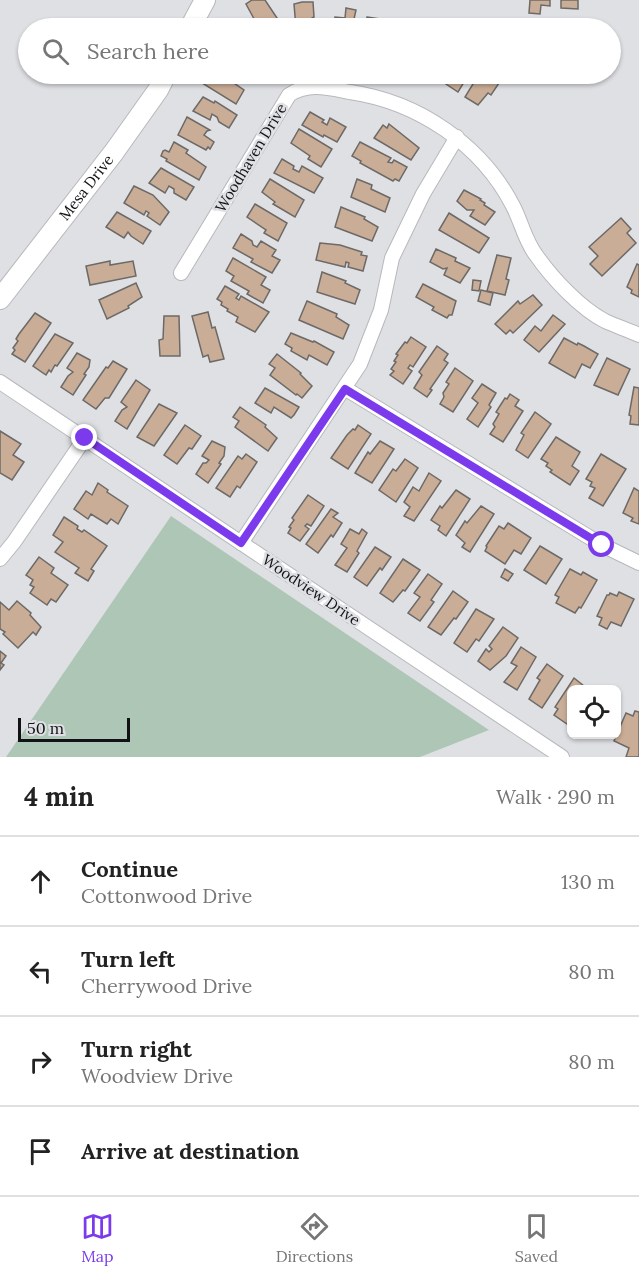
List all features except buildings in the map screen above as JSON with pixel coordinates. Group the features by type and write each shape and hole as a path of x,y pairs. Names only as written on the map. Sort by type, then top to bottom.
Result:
{"main road":[{"path":"195,18 205,0"},
{"name":"Mesa Drive","path":"0,299 114,152 161,84"}],"street":[{"name":"Woodhaven Drive","path":"180,273 289,95 297,89 315,86 362,94 404,106 458,137 481,159 512,204 534,254 574,298 603,320 639,335"},
{"path":"241,543 360,364 381,310 392,258 423,194 458,137"},
{"name":"Woodview Drive","path":"0,382 562,757"},
{"path":"345,389 602,545 639,563"},
{"path":"0,559 15,542 85,438"}],"green space":[{"path":"171,516 489,730 420,757 6,757"}],"route":[{"path":"85,438 241,543 345,389 602,545"}]}
